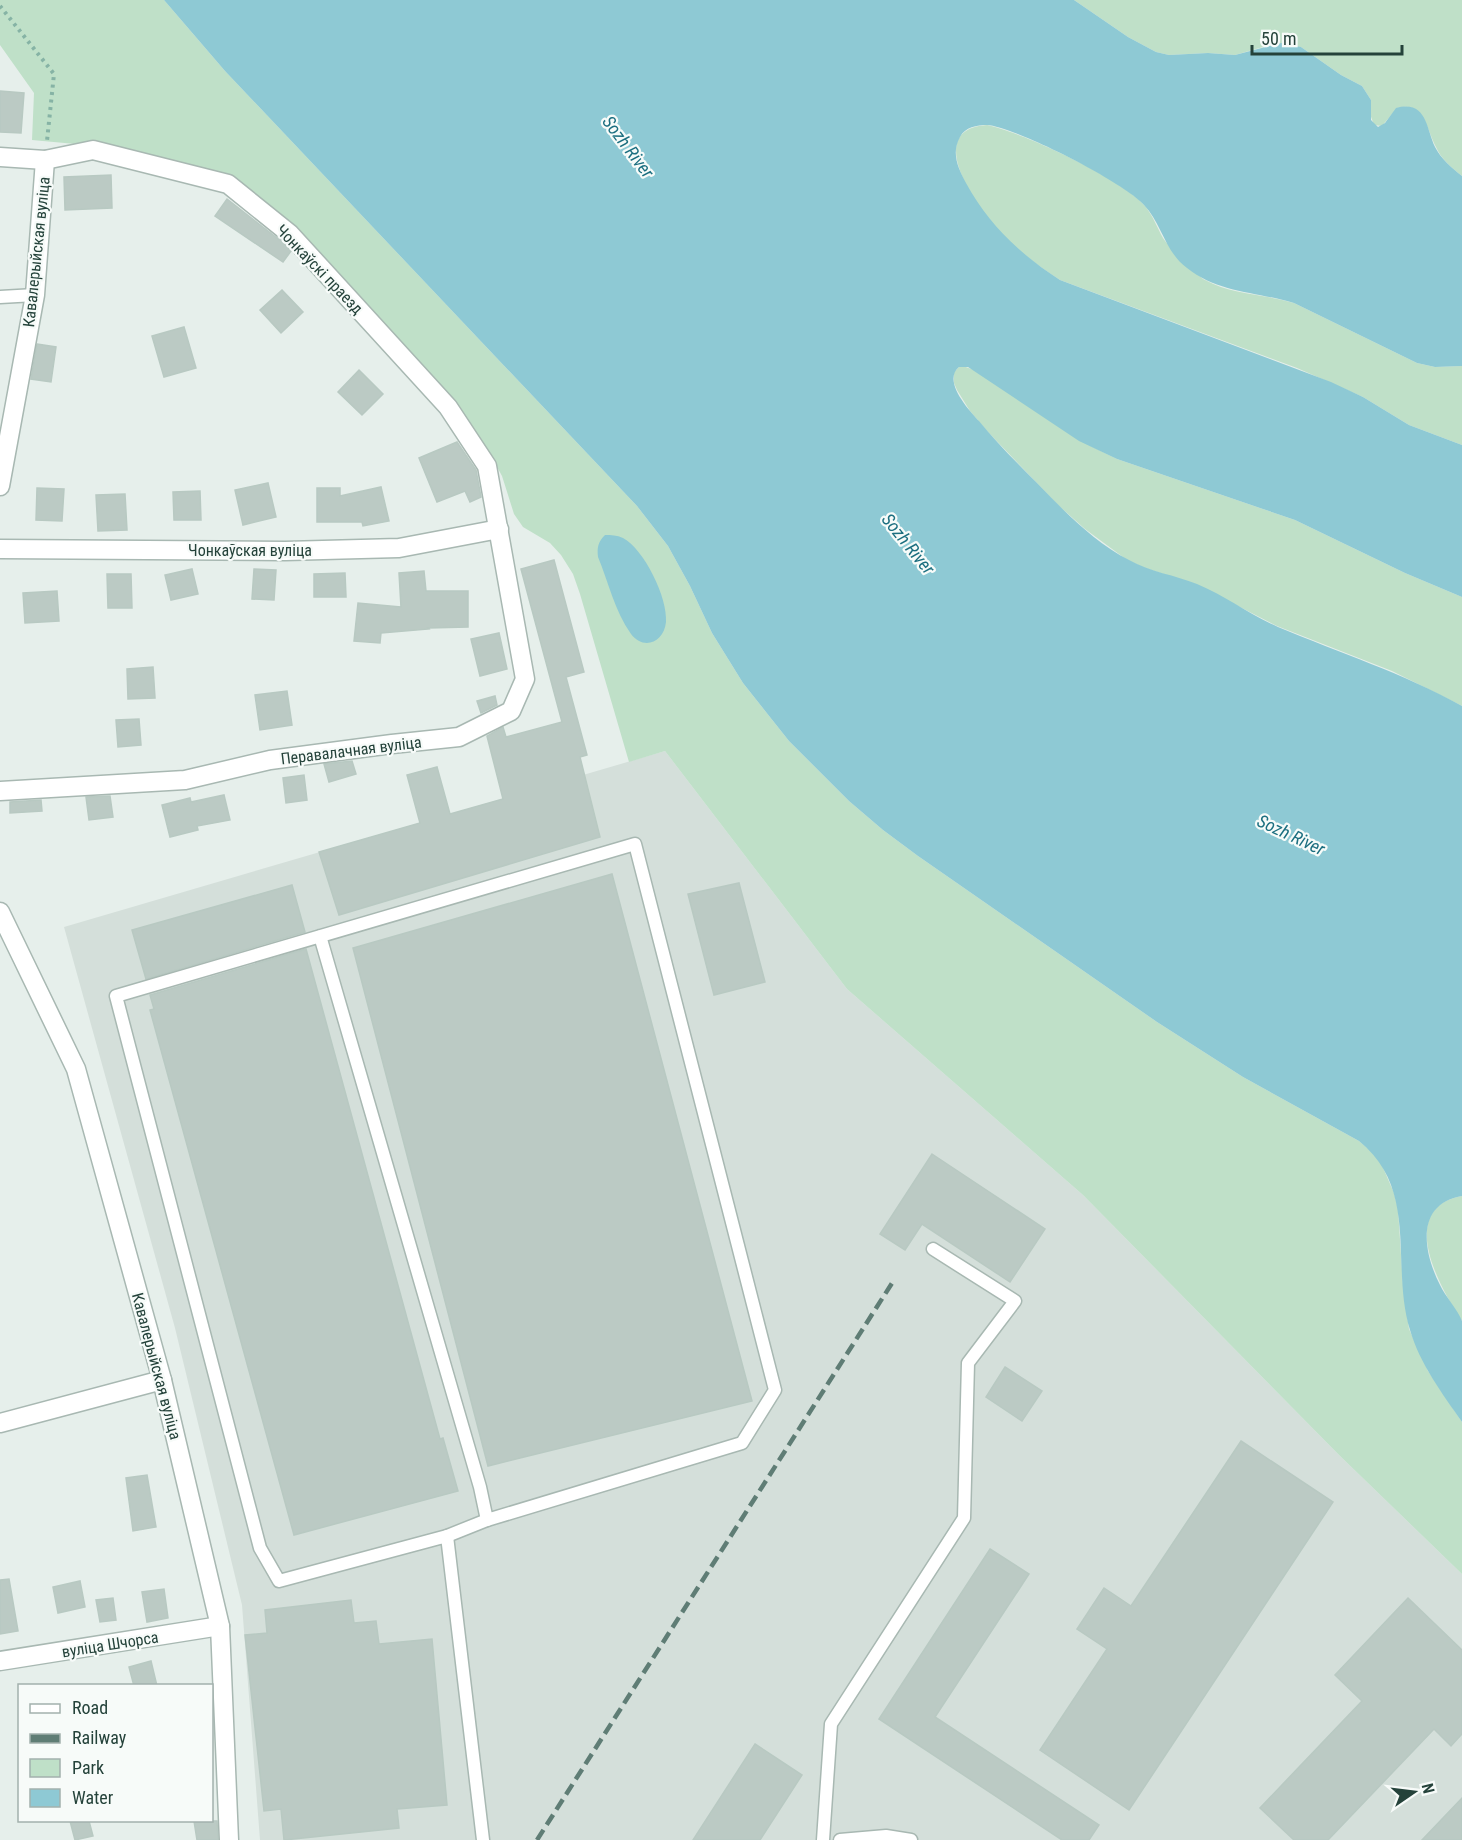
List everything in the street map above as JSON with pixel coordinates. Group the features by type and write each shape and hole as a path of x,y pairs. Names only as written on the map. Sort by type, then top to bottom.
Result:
{"street":[{"name":"Чонкаўскі праезд","path":"0,158 45,160 93,150 228,184 290,234 448,407 487,466 499,529"},
{"name":"Кавалерыйская вуліца","path":"0,486 35,295 45,160"},
{"name":"Чонкаўская вуліца","path":"0,549 285,551 399,548 499,529"},
{"name":"Перавалачная вуліца","path":"0,791 185,780 270,760 459,737 511,711 525,679 499,529"},
{"name":"Кавалерыйская вуліца","path":"0,912 76,1070 162,1380 220,1626 229,1840"},
{"path":"0,1423 162,1380"},
{"name":"вуліца Шчорса","path":"0,1661 220,1626"}],"lane":[{"path":"0,297 35,295"},
{"path":"635,844 775,1390 742,1443 487,1520 447,1536 279,1581 260,1548 116,996 320,936 635,844"},
{"path":"320,936 477,1475 487,1520"},
{"path":"823,1840 831,1724 964,1518 968,1363 1016,1301 933,1250"},
{"path":"447,1536 483,1840"},
{"path":"840,1840 886,1836 911,1840"}],"path":[{"path":"0,6 54,74 45,160"}],"shaded area":[{"path":"665,751 847,989 1083,1195 1339,1455 1462,1574 1462,1840 260,1840 242,1605 175,1328 64,927"}],"green space":[{"path":"0,0 164,0 225,71 637,506 668,546 712,633 743,683 789,741 849,801 918,856 1157,1022 1243,1077 1359,1141 1372,1152 1381,1163 1398,1209 1403,1285 1409,1329 1428,1371 1462,1422 1462,1574 1339,1455 1083,1195 847,989 665,751 629,762 580,594 573,574 561,555 550,543 523,527 514,514 502,476 488,450 460,417 318,271 232,192 108,147 32,140 34,93 0,45"},
{"path":"1074,0 1462,0 1462,176 1441,155 1419,112 1413,108 1397,108 1382,126 1374,125 1370,114 1371,100 1362,86 1341,75 1301,47 1270,45 1235,55 1208,53 1169,55 1156,52 1128,37"},
{"path":"987,125 1024,137 1071,158 1134,195 1148,210 1166,242 1205,280 1226,289 1294,303 1417,363 1435,367 1462,366 1462,445 1409,425 1363,397 1297,368 1060,280 1051,274 1002,235 986,216 966,185 956,152 959,139 968,130"},
{"path":"963,366 974,370 1079,440 1117,459 1295,520 1405,573 1462,597 1462,706 1392,671 1277,626 1197,585 1127,560 1085,529 1058,505 970,411 954,383 954,372"},
{"path":"1462,1196 1462,1321 1443,1289 1435,1270 1429,1251 1427,1232 1431,1216 1442,1203"}],"water":[{"name":"Sozh River","path":"164,0 1074,0 1128,37 1156,52 1169,55 1208,53 1235,55 1281,43 1301,47 1341,75 1362,86 1371,100 1371,120 1378,127 1385,123 1396,108 1414,108 1420,112 1437,151 1462,176 1462,366 1435,367 1417,363 1294,303 1239,291 1199,276 1187,268 1174,254 1150,213 1133,195 1094,171 1021,135 987,125 972,127 960,137 956,155 958,166 966,183 996,226 1032,260 1060,280 1331,382 1363,397 1409,425 1462,445 1462,597 1405,573 1295,520 1117,459 1079,441 968,367 959,367 954,380 955,387 964,403 1008,453 1069,516 1116,553 1145,568 1197,584 1278,627 1394,673 1462,706 1462,1196 1447,1201 1436,1209 1430,1219 1427,1244 1434,1272 1462,1321 1462,1422 1439,1389 1414,1343 1405,1305 1397,1205 1390,1182 1378,1161 1359,1141 1243,1077 1157,1022 918,856 849,801 789,741 743,683 712,633 668,546 637,506 225,71"},
{"path":"605,535 621,537 631,544 646,563 659,588 666,612 666,622 662,635 653,642 647,643 636,639 620,616 598,557 599,545"}],"building":[{"path":"0,91 24,93 21,133 0,132"},
{"path":"111,175 112,208 65,210 64,177"},
{"path":"227,199 291,251 283,262 215,216"},
{"path":"282,290 303,312 281,333 260,310"},
{"path":"184,327 196,368 164,377 152,336"},
{"path":"37,344 56,347 51,382 31,379"},
{"path":"359,370 383,394 362,415 338,392"},
{"path":"457,442 476,470 481,497 470,502 465,491 437,502 419,458"},
{"path":"268,483 276,517 243,525 235,490"},
{"path":"381,487 389,521 363,526 362,522 317,522 317,488 340,488 340,496"},
{"path":"37,488 64,489 62,521 36,520"},
{"path":"200,491 201,520 174,520 173,492"},
{"path":"125,494 127,530 98,531 96,495"},
{"path":"554,560 584,672 566,677 587,755 580,757 600,837 339,915 319,852 420,823 407,775 437,767 450,814 503,799 487,736 503,727 506,737 562,722 521,569"},
{"path":"192,569 198,594 171,600 165,575"},
{"path":"254,569 276,570 274,600 252,599"},
{"path":"424,571 426,591 468,591 468,627 381,633 380,643 354,641 358,603 401,607 399,573"},
{"path":"345,573 346,597 314,597 314,574"},
{"path":"107,574 131,574 132,608 108,608"},
{"path":"57,591 59,621 25,623 23,593"},
{"path":"499,633 507,669 480,676 471,639"},
{"path":"153,667 155,698 128,699 127,669"},
{"path":"287,691 292,725 260,730 255,695"},
{"path":"495,696 497,705 481,713 477,701"},
{"path":"139,719 141,745 118,747 116,720"},
{"path":"352,761 356,774 329,782 324,764"},
{"path":"304,775 307,800 286,803 283,778"},
{"path":"224,795 230,820 197,826 198,830 170,837 162,805 190,798 191,802"},
{"path":"110,796 113,817 89,820 86,797"},
{"path":"41,800 42,811 10,813 10,802"},
{"path":"612,874 752,1401 488,1466 353,948"},
{"path":"739,883 765,982 714,995 688,894"},
{"path":"292,885 305,932 146,979 132,930"},
{"path":"306,949 440,1439 443,1438 458,1491 294,1535 150,1010 154,1009 150,995"},
{"path":"932,1154 1045,1229 1010,1282 922,1224 905,1250 880,1234"},
{"path":"1005,1367 1042,1391 1022,1421 986,1397"},
{"path":"1241,1441 1333,1502 1129,1810 1040,1750 1107,1649 1077,1629 1104,1588 1131,1606"},
{"path":"147,1475 156,1527 133,1531 126,1478"},
{"path":"990,1549 1029,1574 935,1717 1099,1825 1089,1840 1062,1840 879,1719"},
{"path":"9,1579 18,1631 0,1634 0,1580"},
{"path":"80,1581 85,1607 58,1613 53,1587"},
{"path":"164,1589 168,1618 147,1622 142,1592"},
{"path":"113,1598 116,1620 100,1622 96,1600"},
{"path":"1408,1598 1462,1650 1462,1734 1451,1746 1434,1729 1328,1840 1294,1840 1260,1808 1362,1701 1335,1675"},
{"path":"351,1600 354,1623 376,1621 379,1644 432,1639 447,1805 397,1809 399,1828 284,1840 281,1809 264,1811 245,1635 267,1633 265,1610"},
{"path":"151,1661 157,1684 133,1684 129,1667"},
{"path":"755,1744 802,1775 760,1840 693,1840"},
{"path":"1462,1798 1462,1840 1422,1840"},
{"path":"217,1821 218,1840 197,1840 194,1822"},
{"path":"70,1822 89,1822 93,1836 75,1840"}],"railway":[{"path":"537,1840 894,1280"}]}
